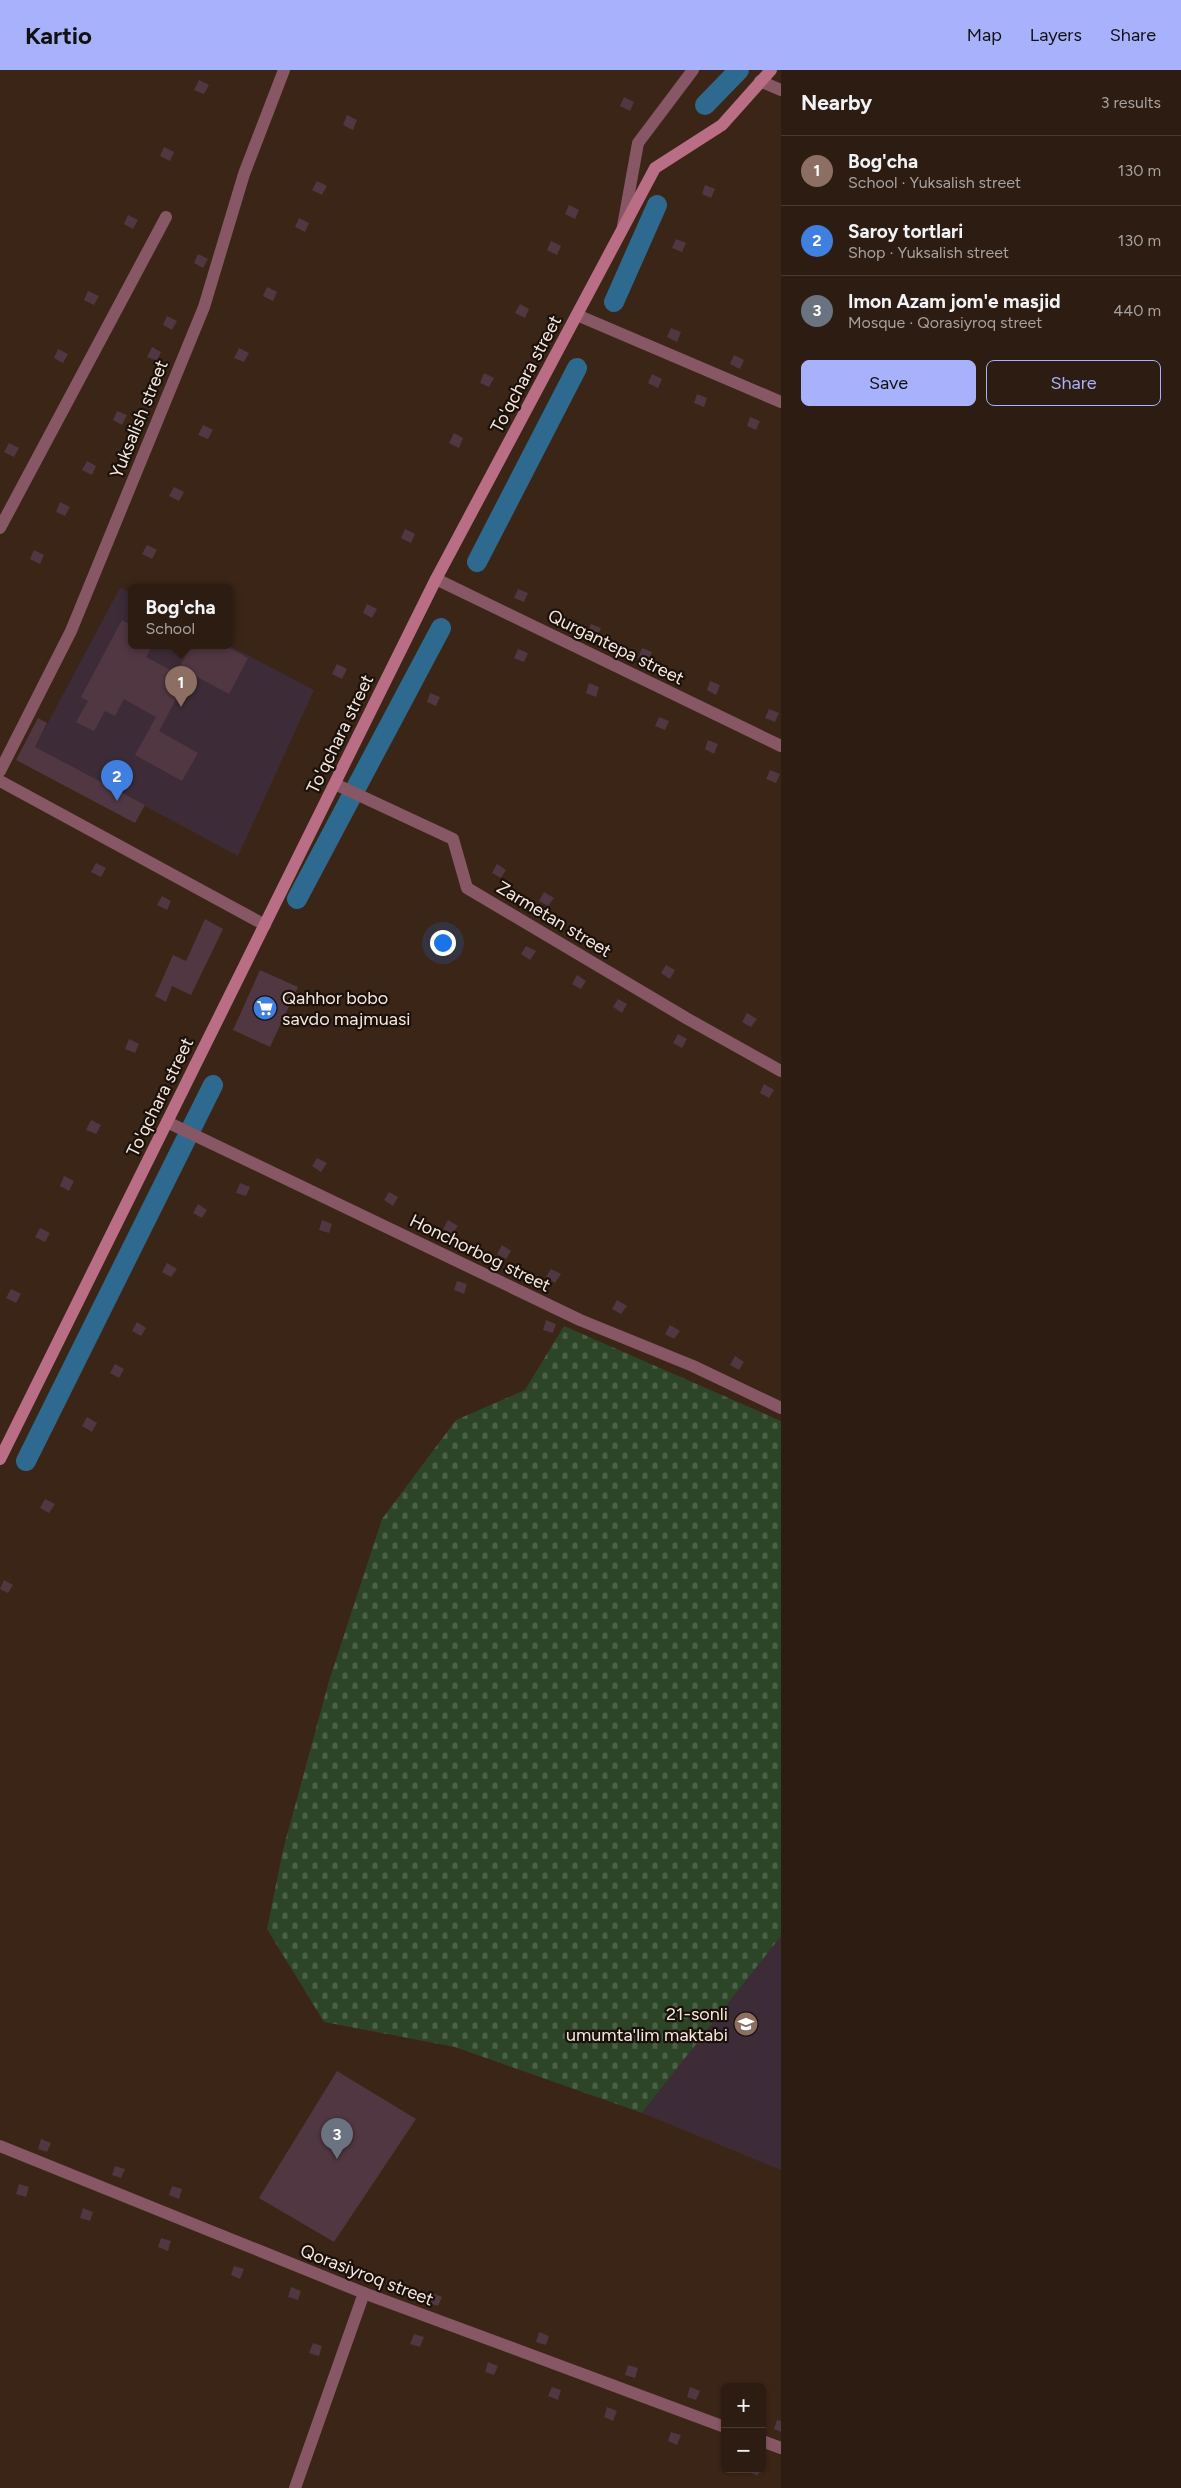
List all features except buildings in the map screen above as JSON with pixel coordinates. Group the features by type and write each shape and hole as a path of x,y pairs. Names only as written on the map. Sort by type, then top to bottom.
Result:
{"street":[{"name":"Yuksalish street","path":"0,770 70,631 200,316 244,174 284,70"},
{"path":"622,231 638,143 692,70"},
{"name":"To'qchara street","path":"0,1459 436,579 655,168 722,125 771,70"},
{"path":"760,81 781,90"},
{"path":"0,528 166,217"},
{"path":"577,315 781,402"},
{"name":"Qurgantepa street","path":"436,579 781,746"},
{"path":"0,782 265,925"},
{"name":"Zarmetan street","path":"334,784 453,839 467,888 686,1018 781,1071"},
{"name":"Honchorbog street","path":"167,1122 580,1320 693,1366 781,1408"},
{"name":"Qorasiyroq street","path":"0,2146 364,2293 721,2426"},
{"path":"295,2488 364,2293"},
{"path":"766,2442 781,2448"}],"shaded area":[{"path":"120,588 128,592 128,649 233,648 314,690 238,856 35,747"},
{"name":"21-sonli umumta'lim maktabi","path":"781,1936 781,2170 642,2113"}],"green space":[{"path":"564,1326 781,1421 781,1936 642,2113 455,2047 324,2022 267,1929 283,1850 329,1681 382,1519 456,1420 525,1390"}],"waterway":[{"path":"705,105 739,70"},
{"path":"614,302 657,205"},
{"path":"477,562 577,368"},
{"path":"297,899 441,628"},
{"path":"26,1461 213,1085"}],"place":[{"name":"Bog'cha","path":"181,707"},
{"name":"Saroy tortlari","path":"117,801"},
{"name":"Qahhor bobo savdo majmuasi","path":"265,1008"},
{"name":"21-sonli umumta'lim maktabi","path":"746,2024"},
{"name":"Imon Azam jom'e masjid","path":"337,2159"}]}
